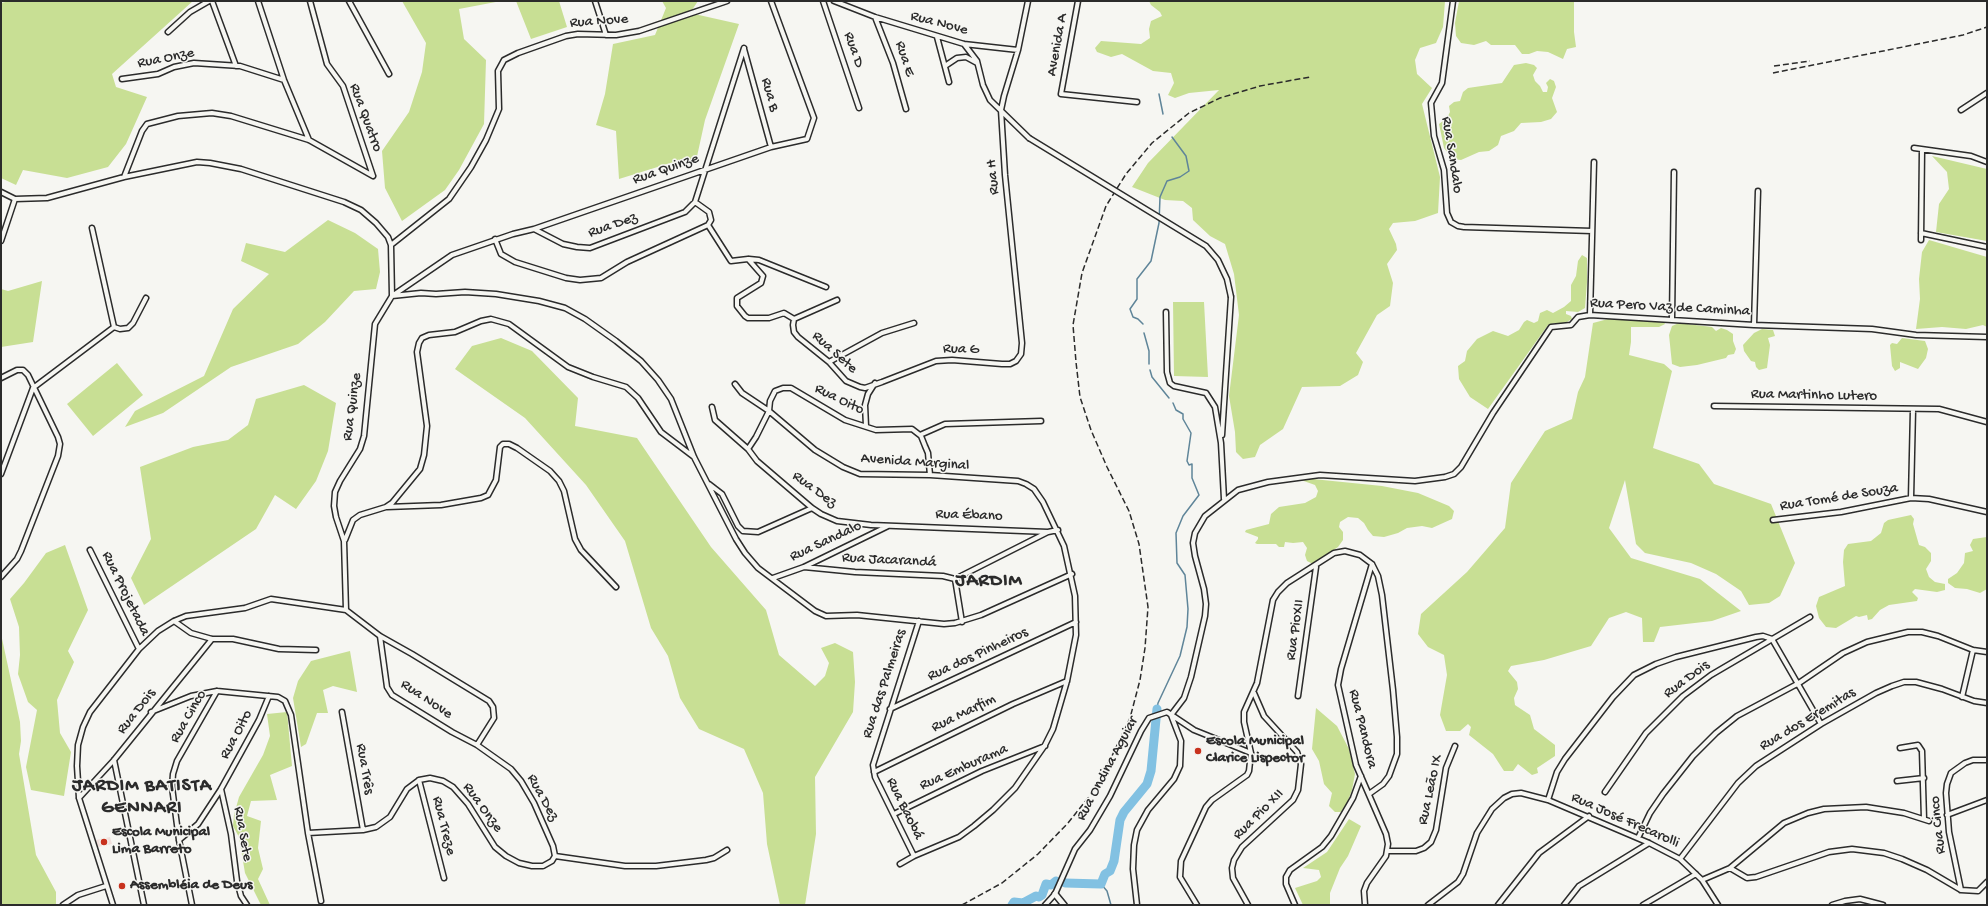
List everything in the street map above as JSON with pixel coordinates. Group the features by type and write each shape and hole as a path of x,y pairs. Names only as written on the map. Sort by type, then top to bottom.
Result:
{"street":[{"name":"Rua Onze","path":"168,32 190,12 210,1"},
{"path":"210,1 236,66"},
{"path":"258,1 284,80 310,140"},
{"name":"Rua Quatro","path":"310,1 327,64 342,86 373,176 310,140"},
{"path":"349,1 389,74"},
{"path":"595,1 606,35"},
{"name":"Rua Nove","path":"390,245 449,199 457,189 482,146 499,109 500,93 498,77 500,65 504,60 518,52 566,36 578,34 606,35 639,31 727,1"},
{"name":"Rua Quinze","path":"534,229 771,147 807,139 814,118 771,1"},
{"name":"Rua D","path":"823,1 859,108"},
{"name":"Rua Nove","path":"834,1 876,17 937,37 964,44 1018,50"},
{"name":"Rua H","path":"1021,354 1022,343 1019,305 1005,175 1001,110 1018,50 1028,1"},
{"name":"Avenida A","path":"1078,1 1061,94 1137,102"},
{"name":"Rua Sandalo","path":"1453,1 1442,82 1431,103 1434,136 1444,170 1449,219 1454,225 1464,227 1592,231"},
{"name":"Rua E","path":"876,17 893,63 906,109"},
{"path":"937,37 949,82"},
{"path":"964,44 979,64 986,93 990,100 1029,138 1206,246 1218,260 1227,279 1231,297 1221,443"},
{"name":"Rua B","path":"705,169 744,48 771,147"},
{"path":"945,66 957,58 966,57 979,64"},
{"name":"Rua Onze","path":"122,79 158,74 174,67 194,64 236,66 284,80"},
{"path":"1961,110 1987,93"},
{"path":"124,177 142,131 147,124 178,116 212,112 231,116 310,140"},
{"path":"1914,148 1971,156 1987,162"},
{"path":"1922,150 1922,240"},
{"path":"1,192 14,199 47,198 124,177 197,162 210,162 241,169 344,202 361,210 383,230 390,245 392,296"},
{"path":"1590,315 1594,162"},
{"path":"495,239 501,254 515,262 566,278 589,280 601,278 627,262 708,225 711,220 709,212 695,202 705,169"},
{"path":"1672,320 1674,172"},
{"path":"1754,325 1758,191"},
{"path":"1,241 14,199"},
{"name":"Rua Dez","path":"534,229 563,244 590,248 685,212 695,202"},
{"path":"708,225 731,261 748,259 759,260 826,287"},
{"path":"92,228 114,327"},
{"path":"392,296 452,254 495,239 534,229"},
{"path":"1921,233 1987,247"},
{"path":"748,259 763,276 763,280 761,283 737,298 737,306 745,316 769,318 784,313 794,319 837,300"},
{"name":"Rua das Palmeiras","path":"392,296 421,293 465,292 496,294 539,301 565,308 585,319 641,361 658,380 671,399 694,457 739,544 758,568 773,578 814,611 826,616 857,615 919,621 873,758 874,772"},
{"name":"Rua Quinze","path":"344,541 336,517 334,506 335,492 340,481 360,449 364,436 375,324 392,296"},
{"path":"114,327 120,329 128,328 133,323 146,298"},
{"path":"1166,312 1168,380 1174,386 1206,393 1215,407 1221,443 1224,499"},
{"name":"Rua Pero Vaz de Caminha","path":"1171,715 1184,698 1191,677 1205,616 1206,604 1204,589 1193,543 1195,533 1205,516 1224,499 1238,490 1250,485 1311,475 1398,481 1422,480 1454,474 1461,467 1489,419 1548,330 1556,325 1570,325 1578,317 1590,315 1754,325 1872,329 1916,335 1987,336"},
{"name":"Rua Sete","path":"794,319 794,332 798,337 829,362 846,381 852,385 865,388 875,383"},
{"path":"386,507 413,479 420,469 424,455 427,426 417,352 419,343 422,338 429,335 455,332 486,320 499,320 509,324 568,367 593,377 626,387 638,398 661,432 694,457"},
{"path":"829,362 882,333 914,322"},
{"path":"1,474 33,388 114,327"},
{"name":"Rua G","path":"875,383 936,361 952,360 1010,364 1016,361 1021,354"},
{"path":"1,378 11,372 22,370 28,375 60,444 58,456 21,551 17,559 1,577"},
{"path":"866,426 865,405 868,394 875,383"},
{"name":"Avenida Marginal","path":"735,384 742,393 769,412 815,450 849,470 860,474 930,475 1018,482 1026,484 1034,490 1043,502 1058,530 1064,546 1072,574 1075,596 1075,649 1053,729 1045,745 1015,788 993,810 959,837 914,856 900,864"},
{"name":"Rua Oito","path":"769,412 770,401 775,391 783,388 790,388 845,420 876,430 912,429 920,435"},
{"name":"Rua Martinho Lutero","path":"1714,406 1913,410"},
{"name":"Rua Dez","path":"712,407 714,420 748,449 757,461 812,508 837,521 888,526"},
{"path":"1913,410 1938,409 1987,422"},
{"name":"Rua Tomé de Souza","path":"1773,520 1841,512 1911,498 1913,410"},
{"path":"748,449 769,412"},
{"path":"930,475 928,453 920,435 945,424 1040,421"},
{"path":"346,610 344,541 353,520 360,515 386,507 441,505 481,498 488,495 496,480 500,447 503,444 509,444 517,448 550,471 559,481 564,491 575,539 581,550 616,587"},
{"path":"708,483 722,494 738,526 743,531 758,532 812,508"},
{"path":"1911,498 1934,500 1987,512"},
{"name":"Rua Sandalo","path":"773,578 804,567 888,526"},
{"name":"Rua Ébano","path":"888,526 1048,532"},
{"name":"Rua Jacarandá","path":"804,567 855,572 943,576 955,579 1048,532 1058,530"},
{"name":"Rua Projetada","path":"90,550 139,649"},
{"path":"1197,905 1180,877 1179,870 1184,850 1206,807 1212,800 1247,775 1251,753 1244,722 1244,712 1254,693 1273,600 1278,592 1287,583 1316,567 1334,554 1345,551 1360,555 1372,564 1378,576 1382,595 1397,737 1397,754 1390,776 1384,784 1369,794"},
{"name":"Rua Pandora","path":"1372,564 1341,669 1338,686 1356,764 1386,834 1388,851"},
{"name":"Rua PioXII","path":"1298,696 1316,567"},
{"path":"919,621 944,624 962,622 1072,574"},
{"path":"955,579 962,622"},
{"path":"113,905 79,798 77,759 78,745 83,727 90,712 139,649 158,631 174,621 197,613 244,608 271,599 346,610 380,636 490,701 494,707 494,718 477,745"},
{"name":"Rua Dois","path":"1605,792 1646,734 1682,696 1711,675 1810,617"},
{"path":"174,621 191,633 212,639 233,639 279,649 316,650"},
{"name":"Rua dos Pinheiros","path":"890,709 1076,622"},
{"path":"1638,838 1650,813 1663,794 1693,756 1716,734 1738,716 1799,683 1842,653 1855,647 1908,632 1922,632 1938,636 1973,650 1987,652"},
{"name":"Rua Nove","path":"380,636 387,686 392,695 452,732 477,745"},
{"path":"1548,800 1557,772 1564,759 1613,697 1634,675 1656,664 1676,657 1756,637 1763,636 1772,639 1822,724"},
{"name":"Rua Dois","path":"79,798 114,760 151,712 212,639"},
{"path":"1962,696 1973,650"},
{"name":"Rua Marfim","path":"874,772 1008,707 1067,681"},
{"name":"Rua dos Eremitas","path":"1680,859 1747,774 1756,766 1822,724 1881,691 1904,682 1928,685 1987,703"},
{"path":"151,712 191,696 217,691"},
{"name":"Rua Cinco","path":"192,905 179,840 172,787 173,774 177,761 217,691 278,697 285,701 289,706 308,833 321,901"},
{"name":"Rua Pio XII","path":"1248,905 1233,878 1233,864 1242,847 1293,800 1298,790 1300,764 1297,752 1264,716 1254,693"},
{"name":"Rua Oito","path":"179,840 198,824 221,789 260,720 269,696"},
{"name":"Rua Três","path":"342,712 363,830"},
{"name":"Rua Ondina Aguiar","path":"1045,905 1055,894 1075,849 1101,813 1144,723 1154,715 1167,712 1171,715"},
{"path":"1171,715 1194,730 1251,753"},
{"path":"1137,905 1133,869 1134,845 1137,830 1148,810 1174,779 1180,766 1181,741 1171,715"},
{"name":"Rua Dez","path":"477,745 511,769 521,781 554,846 555,856"},
{"name":"Rua Emburama","path":"894,814 982,771 1045,745"},
{"path":"1900,748 1916,745 1920,747 1924,778 1924,820"},
{"name":"Rua Leão IX","path":"1388,851 1416,851 1424,848 1431,842 1436,830 1447,763 1455,746"},
{"path":"114,760 144,905"},
{"name":"Rua Cinco","path":"1961,890 1947,815 1947,784 1951,773 1958,767 1973,760 1987,760"},
{"name":"Rua Baobá","path":"874,772 914,856"},
{"path":"1295,905 1286,884 1286,877 1290,870 1322,847 1331,836 1350,803 1361,776"},
{"name":"Rua Onze","path":"419,780 430,778 443,781 453,787 472,809 495,846 506,856 519,863 532,866 543,866 552,861 555,856"},
{"path":"1897,781 1924,778"},
{"path":"308,833 363,830 376,827 390,817 407,789 419,780"},
{"name":"Rua Treze","path":"419,780 444,878"},
{"name":"Rua Sete","path":"221,789 231,834 237,881 241,896 247,905"},
{"name":"Rua José Frecarolli","path":"1428,905 1458,882 1463,874 1477,833 1492,809 1504,798 1512,794 1521,793 1548,800 1589,816 1649,843 1680,859 1702,880 1718,905"},
{"path":"1947,815 1987,800"},
{"path":"1702,880 1730,868 1784,823 1808,813 1824,809 1866,807 1881,808 1929,822"},
{"path":"1498,905 1539,853 1589,816"},
{"path":"1564,905 1579,886 1649,843"},
{"path":"1730,868 1747,878 1756,877 1829,852 1852,849 1884,853 1902,859 1927,870 1961,890 1978,891 1987,882"},
{"path":"555,856 625,866 656,866 706,860 714,858 727,850"},
{"path":"1369,905 1364,903 1364,891 1367,883 1388,851"},
{"path":"1643,905 1696,874"},
{"path":"63,905 78,894 106,886"},
{"path":"1055,894 1064,905"},
{"path":"1832,905 1860,899 1884,905"}],"shaded area":[{"name":"Escola Municipal Lima Barreto","path":"110,837 112,844 98,847 96,840"}],"green space":[{"path":"10,1 193,1 112,74 116,87 147,97 126,144 108,167 67,178 23,170 16,185 1,178 1,3"},
{"path":"402,1 501,1 459,9 464,39 486,60 484,124 459,170 445,190 402,221 385,188 382,151 409,112 422,72 426,43"},
{"path":"516,1 559,1 567,27 531,39"},
{"path":"662,1 698,1 690,13 739,24 705,120 696,161 680,160 619,179 616,131 596,125 605,94 613,44 655,35 666,8"},
{"path":"1149,1 1445,1 1443,27 1436,43 1420,48 1415,60 1417,74 1432,88 1422,104 1440,177 1438,213 1415,221 1393,223 1389,229 1396,244 1397,250 1387,264 1393,283 1390,306 1377,315 1356,353 1363,362 1358,375 1340,386 1302,387 1283,429 1260,445 1255,457 1243,459 1236,452 1235,432 1229,396 1239,315 1234,274 1225,244 1210,236 1193,220 1192,208 1183,201 1165,200 1132,187 1148,163 1219,90 1189,93 1175,98 1168,95 1174,83 1171,73 1153,71 1122,54 1111,57 1097,52 1095,48 1101,41 1141,44 1150,38 1149,29 1151,21 1162,16"},
{"path":"1459,1 1574,1 1574,32 1576,47 1567,49 1563,59 1548,52 1537,51 1529,54 1522,54 1515,45 1491,45 1486,41 1474,45 1461,43 1456,36 1455,23"},
{"path":"1526,63 1534,65 1537,68 1533,75 1535,81 1543,92 1547,92 1548,87 1546,83 1550,79 1554,81 1556,87 1552,98 1557,112 1551,119 1541,122 1521,123 1514,131 1501,136 1498,145 1489,151 1479,152 1461,160 1453,159 1444,148 1439,124 1447,118 1450,112 1449,106 1454,102 1460,101 1463,92 1468,88 1502,83 1514,65"},
{"path":"1932,156 1987,169 1987,241 1936,232 1939,204 1949,189 1947,172"},
{"path":"328,220 355,233 378,249 380,272 376,289 354,291 325,322 298,344 231,367 163,413 125,427 135,411 204,376 233,309 269,274 241,261 246,243 285,252"},
{"path":"1929,240 1987,257 1987,327 1983,325 1966,329 1942,327 1916,329 1920,299 1919,279 1922,252"},
{"path":"1582,255 1587,258 1585,308 1578,312 1566,311 1566,314 1571,316 1572,319 1565,323 1548,325 1488,409 1470,397 1459,379 1458,366 1465,361 1467,351 1477,339 1493,331 1508,336 1519,330 1527,320 1534,323 1538,321 1540,313 1547,310 1553,313 1564,307 1571,301 1571,285 1576,276 1578,261"},
{"path":"42,281 33,342 1,347 1,289 8,291"},
{"path":"1173,302 1204,302 1208,377 1174,376"},
{"path":"1608,319 1664,322 1665,324 1659,327 1631,327 1629,355 1664,364 1672,371 1653,448 1699,464 1714,484 1771,504 1795,563 1780,596 1769,603 1749,605 1741,591 1716,574 1691,563 1645,553 1636,544 1625,480 1609,528 1631,558 1700,579 1741,611 1712,621 1660,627 1654,642 1643,642 1642,618 1626,612 1609,618 1591,646 1544,660 1511,666 1508,671 1517,682 1518,689 1514,698 1515,705 1530,715 1534,729 1555,745 1555,756 1537,768 1538,773 1532,775 1518,764 1513,771 1504,771 1493,754 1469,735 1471,727 1468,724 1460,731 1446,731 1440,715 1447,675 1444,655 1428,647 1418,634 1421,614 1467,572 1505,528 1511,483 1545,431 1572,419 1578,392 1585,377 1593,323"},
{"path":"1679,323 1712,327 1716,331 1721,328 1727,330 1733,334 1733,341 1736,349 1734,354 1728,355 1726,358 1697,365 1680,367 1672,364 1669,335 1672,326"},
{"path":"1762,329 1773,330 1775,336 1768,338 1770,345 1767,368 1759,370 1756,367 1755,362 1751,361 1744,351 1743,345 1754,333"},
{"path":"501,338 532,351 578,398 575,426 637,438 711,547 766,610 779,655 815,686 825,676 829,663 821,648 835,643 853,652 855,682 853,712 815,777 816,834 805,905 780,905 767,844 763,793 744,749 699,729 680,698 668,656 651,628 625,541 586,485 525,418 455,369 472,346"},
{"path":"1902,338 1925,341 1928,349 1926,358 1918,369 1900,362 1900,368 1895,371 1892,366 1890,345 1892,343 1897,344"},
{"path":"117,363 143,395 93,436 67,404"},
{"path":"304,385 336,403 328,451 316,481 296,509 275,495 256,529 144,605 131,578 151,539 140,467 193,447 228,440 248,425 256,399"},
{"path":"1303,478 1382,486 1418,493 1449,506 1454,511 1452,519 1432,528 1422,526 1407,528 1398,533 1384,537 1373,536 1364,523 1358,518 1348,517 1340,522 1339,527 1343,532 1343,540 1338,547 1313,564 1307,561 1305,555 1307,548 1303,542 1285,542 1284,547 1279,547 1276,544 1257,544 1255,543 1258,537 1245,532 1246,530 1269,524 1271,514 1279,507 1305,503 1316,497 1318,491 1315,485 1301,480"},
{"path":"1911,515 1914,519 1913,524 1919,545 1925,547 1931,553 1931,561 1926,569 1929,577 1935,582 1945,584 1945,590 1937,592 1915,589 1912,592 1918,598 1917,601 1889,605 1880,610 1872,619 1868,620 1867,615 1859,617 1856,616 1836,628 1826,627 1819,618 1816,606 1819,597 1845,586 1843,562 1844,550 1848,544 1871,541 1881,533 1884,523 1888,520"},
{"path":"1987,537 1987,589 1980,593 1967,589 1955,588 1948,583 1948,579 1957,573 1964,563 1965,553 1973,551 1970,545 1973,539"},
{"path":"65,545 88,610 68,651 74,662 57,700 60,733 71,752 64,796 31,790 26,767 37,710 28,702 18,674 20,655 19,627 10,599 46,553"},
{"path":"1,634 20,722 21,741 19,754 36,855 56,892 56,905 1,905"},
{"path":"350,651 357,692 333,686 323,690 328,713 317,713 306,744 301,747 293,698 298,681 311,661"},
{"path":"1316,708 1337,726 1349,749 1355,774 1352,790 1347,803 1341,812 1335,812 1329,806 1332,793 1324,784 1319,761 1312,749"},
{"path":"287,712 292,766 270,775 277,800 251,801 247,816 261,821 258,848 263,869 258,879 270,905 261,905 245,873 239,837 233,826 234,815 239,797 263,755 270,736 267,714"},
{"path":"1349,819 1361,826 1348,856 1340,868 1330,893 1330,905 1303,905 1295,888 1317,881 1321,877 1319,870 1303,868 1327,852"}],"waterway":[{"path":"1159,94 1163,114"},
{"path":"1143,324 1138,319 1133,317 1130,309 1137,299 1137,279 1151,261 1159,223 1160,197 1167,181 1180,177 1189,171 1186,156 1172,137"},
{"path":"1144,333 1149,351 1149,364"},
{"path":"1150,370 1152,377 1169,398"},
{"path":"1157,709 1158,703 1180,656 1187,627 1188,609 1185,575 1177,563 1176,533 1183,516 1199,495 1192,478 1192,464 1189,465 1187,461 1191,433 1183,419 1183,414 1176,410 1173,403"},
{"path":"1065,883 1101,884 1105,874 1110,871 1114,861 1120,820 1124,812 1147,784 1151,771 1157,709"},
{"path":"1012,905 1014,902 1023,903 1036,896 1039,897 1042,895 1046,884 1051,885 1056,881"},
{"path":"1101,884 1107,891 1111,905"}],"railway":[{"path":"1773,73 1963,35 1987,27"},
{"path":"1774,66 1810,61"},
{"path":"962,905 1002,883 1038,854 1068,823 1092,793 1130,718 1140,680 1145,648 1148,607 1139,544 1129,511 1107,467 1091,430 1080,397 1073,325 1082,273 1106,206 1126,174 1152,143 1189,113 1220,98 1260,86 1310,77"}],"place":[{"name":"Escola Municipal Clarice Lispector","path":"1198,751"},
{"name":"Escola Municipal Lima Barreto","path":"104,842"},
{"name":"Assembléia de Deus","path":"122,886"}],"district":[{"name":"JARDIM","path":"989,582"},
{"name":"JARDIM BATISTA GENNARI","path":"142,798"}]}
